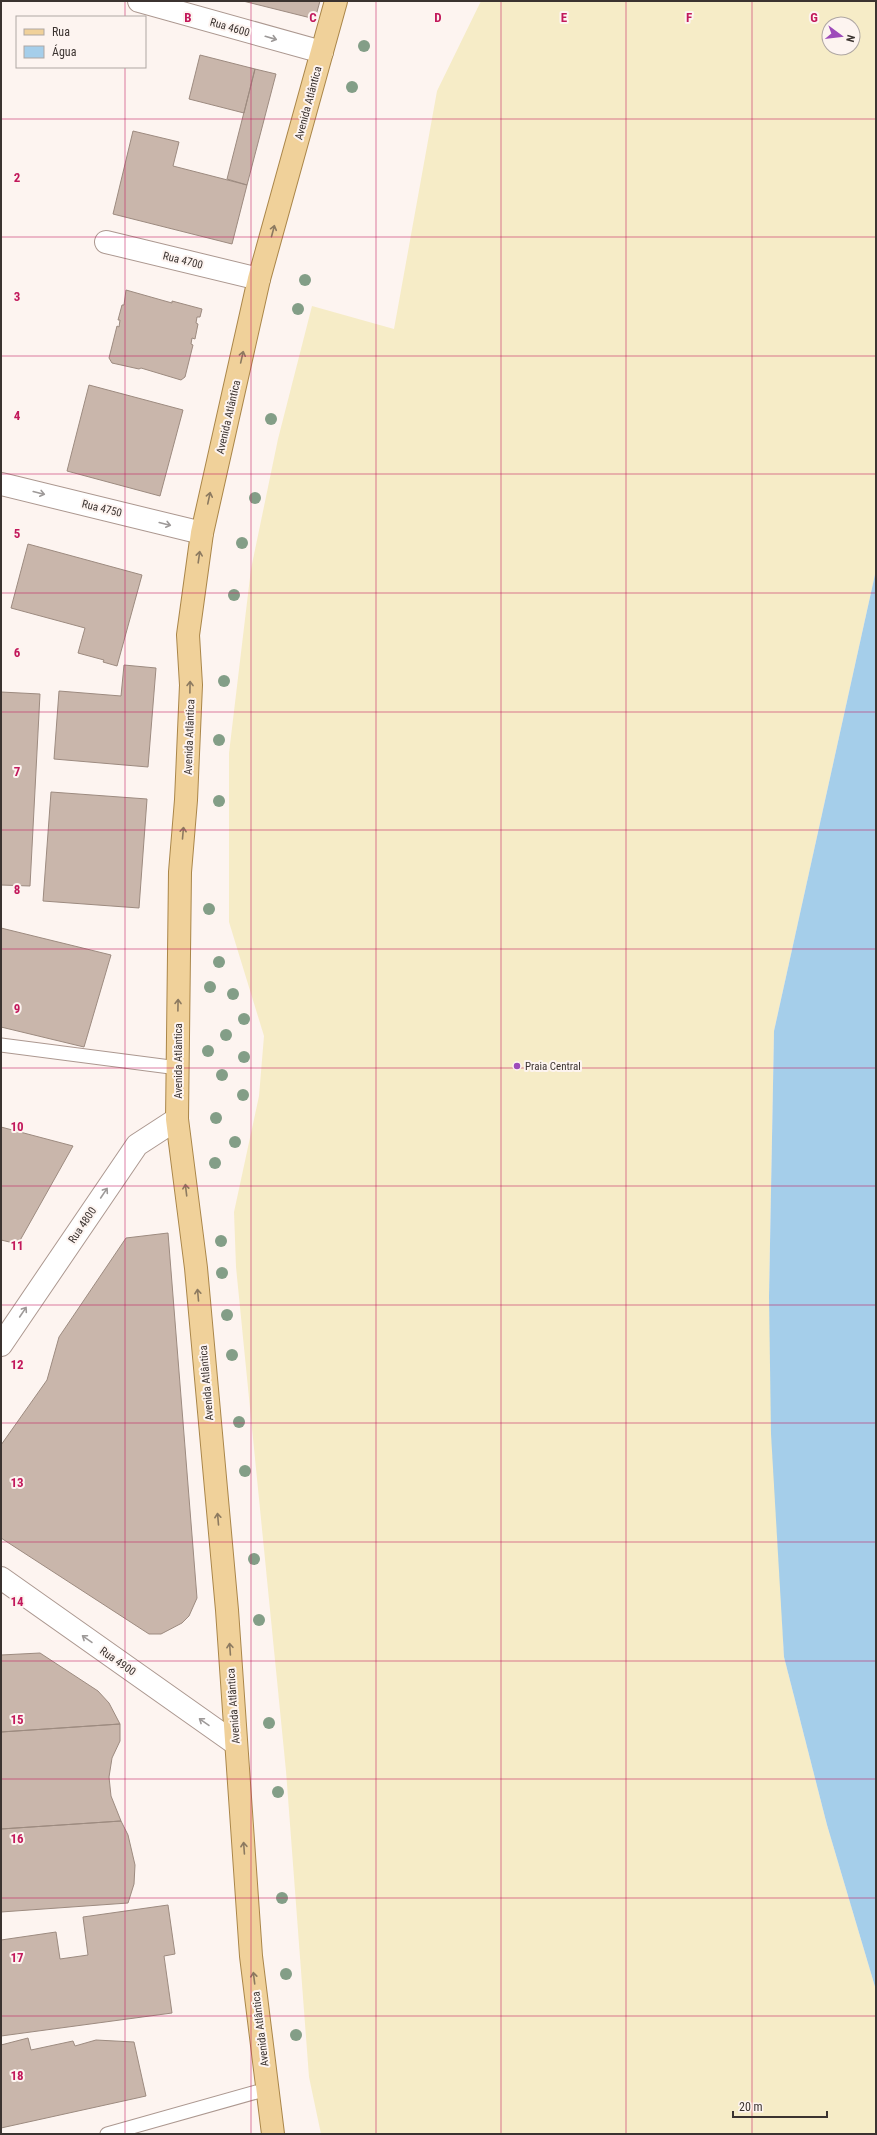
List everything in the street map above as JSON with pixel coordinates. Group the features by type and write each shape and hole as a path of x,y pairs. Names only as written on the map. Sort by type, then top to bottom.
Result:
{"main road":[{"name":"Avenida Atlântica","path":"274,2134 267,2088 252,1956 227,1610 196,1268 177,1119 180,872 186,800 191,685 188,635 202,533 259,279 336,1"}],"street":[{"name":"Rua 4600","path":"139,1 322,52"},
{"name":"Rua 4700","path":"106,242 259,279"},
{"name":"Rua 4750","path":"1,484 202,533"},
{"name":"Rua 4800","path":"1,1345 137,1145 177,1119"},
{"name":"Rua 4900","path":"1,1578 236,1744"}],"lane":[{"path":"1,1045 178,1068"},
{"path":"107,2134 267,2088"}],"sand":[{"name":"Praia Central","path":"481,1 876,1 876,570 774,1031 769,1297 784,1657 827,1825 876,1990 876,2134 321,2134 309,2077 286,1771 236,1267 234,1212 259,1096 264,1036 229,922 229,753 251,569 278,439 312,306 394,329 437,91"}],"water":[{"path":"876,570 876,1990 827,1825 784,1657 771,1434 769,1297 774,1031"}],"building":[{"path":"243,1 320,1 315,19"},
{"path":"200,55 255,69 244,113 189,99"},
{"path":"255,69 276,74 247,185 227,179"},
{"path":"133,131 179,142 173,166 247,185 232,244 113,214"},
{"path":"126,290 172,303 172,301 202,309 200,317 197,317 196,323 198,324 195,339 192,338 191,344 193,345 185,377 181,380 141,368 139,369 112,363 109,358 117,326 119,327 120,320 118,320 122,305 124,305"},
{"path":"89,385 183,410 160,496 67,471"},
{"path":"28,544 142,575 117,666 103,662 104,660 78,653 85,628 11,608"},
{"path":"124,665 156,668 148,767 54,759 59,691 121,696"},
{"path":"1,692 40,694 30,886 1,885"},
{"path":"51,792 147,799 139,908 43,901"},
{"path":"1,928 111,955 84,1047 1,1027"},
{"path":"1,1127 73,1146 18,1244 1,1240"},
{"path":"168,1233 197,1598 189,1616 182,1623 161,1634 149,1634 1,1538 1,1445 47,1380 59,1337 126,1238"},
{"path":"40,1653 98,1691 109,1703 120,1724 1,1732 1,1655"},
{"path":"120,1724 120,1741 112,1758 109,1777 111,1796 121,1821 1,1829 1,1732"},
{"path":"121,1821 128,1835 135,1865 134,1884 128,1903 1,1912 1,1829"},
{"path":"168,1905 175,1954 164,1956 172,2013 1,2036 1,1940 56,1932 60,1959 88,1955 83,1917"},
{"path":"28,2038 31,2050 73,2041 75,2046 96,2040 134,2042 146,2096 1,2128 1,2045"}],"place":[{"name":"Praia Central","path":"517,1066"}]}
